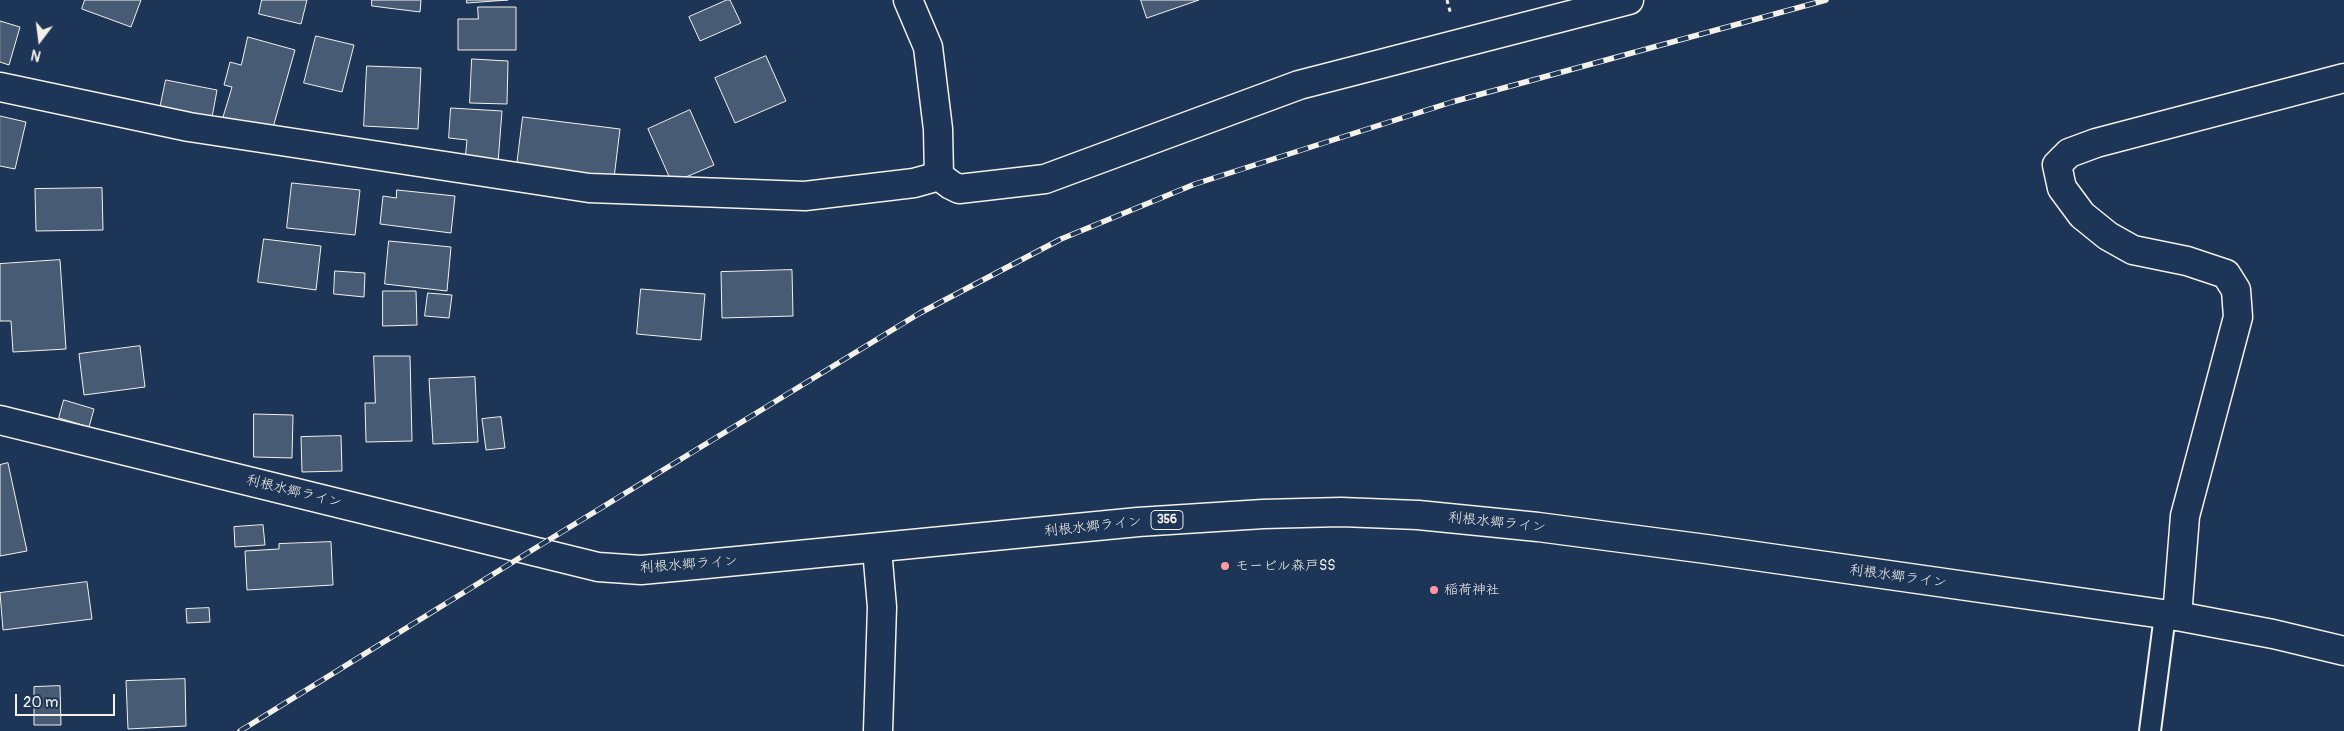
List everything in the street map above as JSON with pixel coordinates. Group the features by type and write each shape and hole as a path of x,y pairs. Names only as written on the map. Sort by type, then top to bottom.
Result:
{"main road":[{"path":"908,0 928,47 938,129 939,176"},
{"path":"0,87 189,127 589,188 805,196 914,183 939,176 959,189 1045,179 1299,85 1628,0"},
{"path":"2171,615 2185,516 2238,317 2236,290 2226,274 2187,261 2133,250 2108,236 2082,215 2062,188 2057,164 2069,152 2096,142 2344,78"},
{"name":"利根水郷ライン","path":"0,420 598,567 641,570 877,549 1138,522 1263,514 1341,512 1418,515 1538,527 1706,549 2171,615 2273,634 2344,652"},
{"path":"877,549 882,607 878,731"}],"lane":[{"path":"2150,731 2171,615"}],"building":[{"path":"85,0 141,0 131,27 82,9"},
{"path":"262,0 307,0 301,24 259,14"},
{"path":"372,0 421,0 420,12 372,6"},
{"path":"467,0 508,0 467,3"},
{"path":"730,0 741,23 700,41 689,17"},
{"path":"1141,0 1199,0 1147,18"},
{"path":"478,7 516,7 516,50 458,50 458,19 478,19"},
{"path":"0,21 20,27 9,65 0,62"},
{"path":"316,36 354,45 342,92 304,83"},
{"path":"248,37 295,50 272,131 223,117 232,87 224,85 230,62 241,65"},
{"path":"766,56 786,101 735,123 715,78"},
{"path":"472,59 508,61 507,104 470,103"},
{"path":"367,66 421,68 418,129 364,126"},
{"path":"166,80 217,90 211,123 159,113"},
{"path":"451,108 502,111 498,163 465,160 467,140 449,138"},
{"path":"690,110 714,165 672,183 648,129"},
{"path":"0,116 26,122 15,169 0,166"},
{"path":"523,117 620,129 614,178 517,165"},
{"path":"292,183 360,190 355,235 287,228"},
{"path":"102,188 103,230 36,231 35,189"},
{"path":"397,190 455,196 451,233 380,224 383,196 396,198"},
{"path":"264,239 321,246 316,290 258,282"},
{"path":"389,241 451,247 447,291 385,284"},
{"path":"60,260 66,349 13,352 11,321 0,321 0,264"},
{"path":"792,270 793,316 722,318 721,272"},
{"path":"335,271 365,273 364,297 334,294"},
{"path":"641,289 705,294 701,340 637,334"},
{"path":"383,291 416,291 417,325 383,326"},
{"path":"428,293 452,295 449,318 425,316"},
{"path":"140,346 145,387 84,395 79,354"},
{"path":"374,356 410,356 412,441 366,442 365,403 375,403"},
{"path":"475,377 478,442 433,444 429,379"},
{"path":"64,400 94,409 89,427 59,418"},
{"path":"254,414 293,415 292,458 254,457"},
{"path":"501,417 505,448 486,450 482,419"},
{"path":"341,436 342,471 302,472 301,437"},
{"path":"8,463 27,551 0,556 0,465"},
{"path":"263,525 265,545 235,547 234,527"},
{"path":"331,542 333,585 247,590 245,551 279,549 279,544"},
{"path":"87,582 92,619 3,630 0,593"},
{"path":"209,608 210,622 187,623 186,609"},
{"path":"185,679 186,726 128,729 126,681"},
{"path":"60,686 61,725 34,725 34,687"}],"railway":[{"path":"240,731 920,313 1061,239 1195,184 1452,102 1826,0"}],"place":[{"name":"モービル森戸SS","path":"1225,566"},
{"name":"稲荷神社","path":"1434,590"}]}
